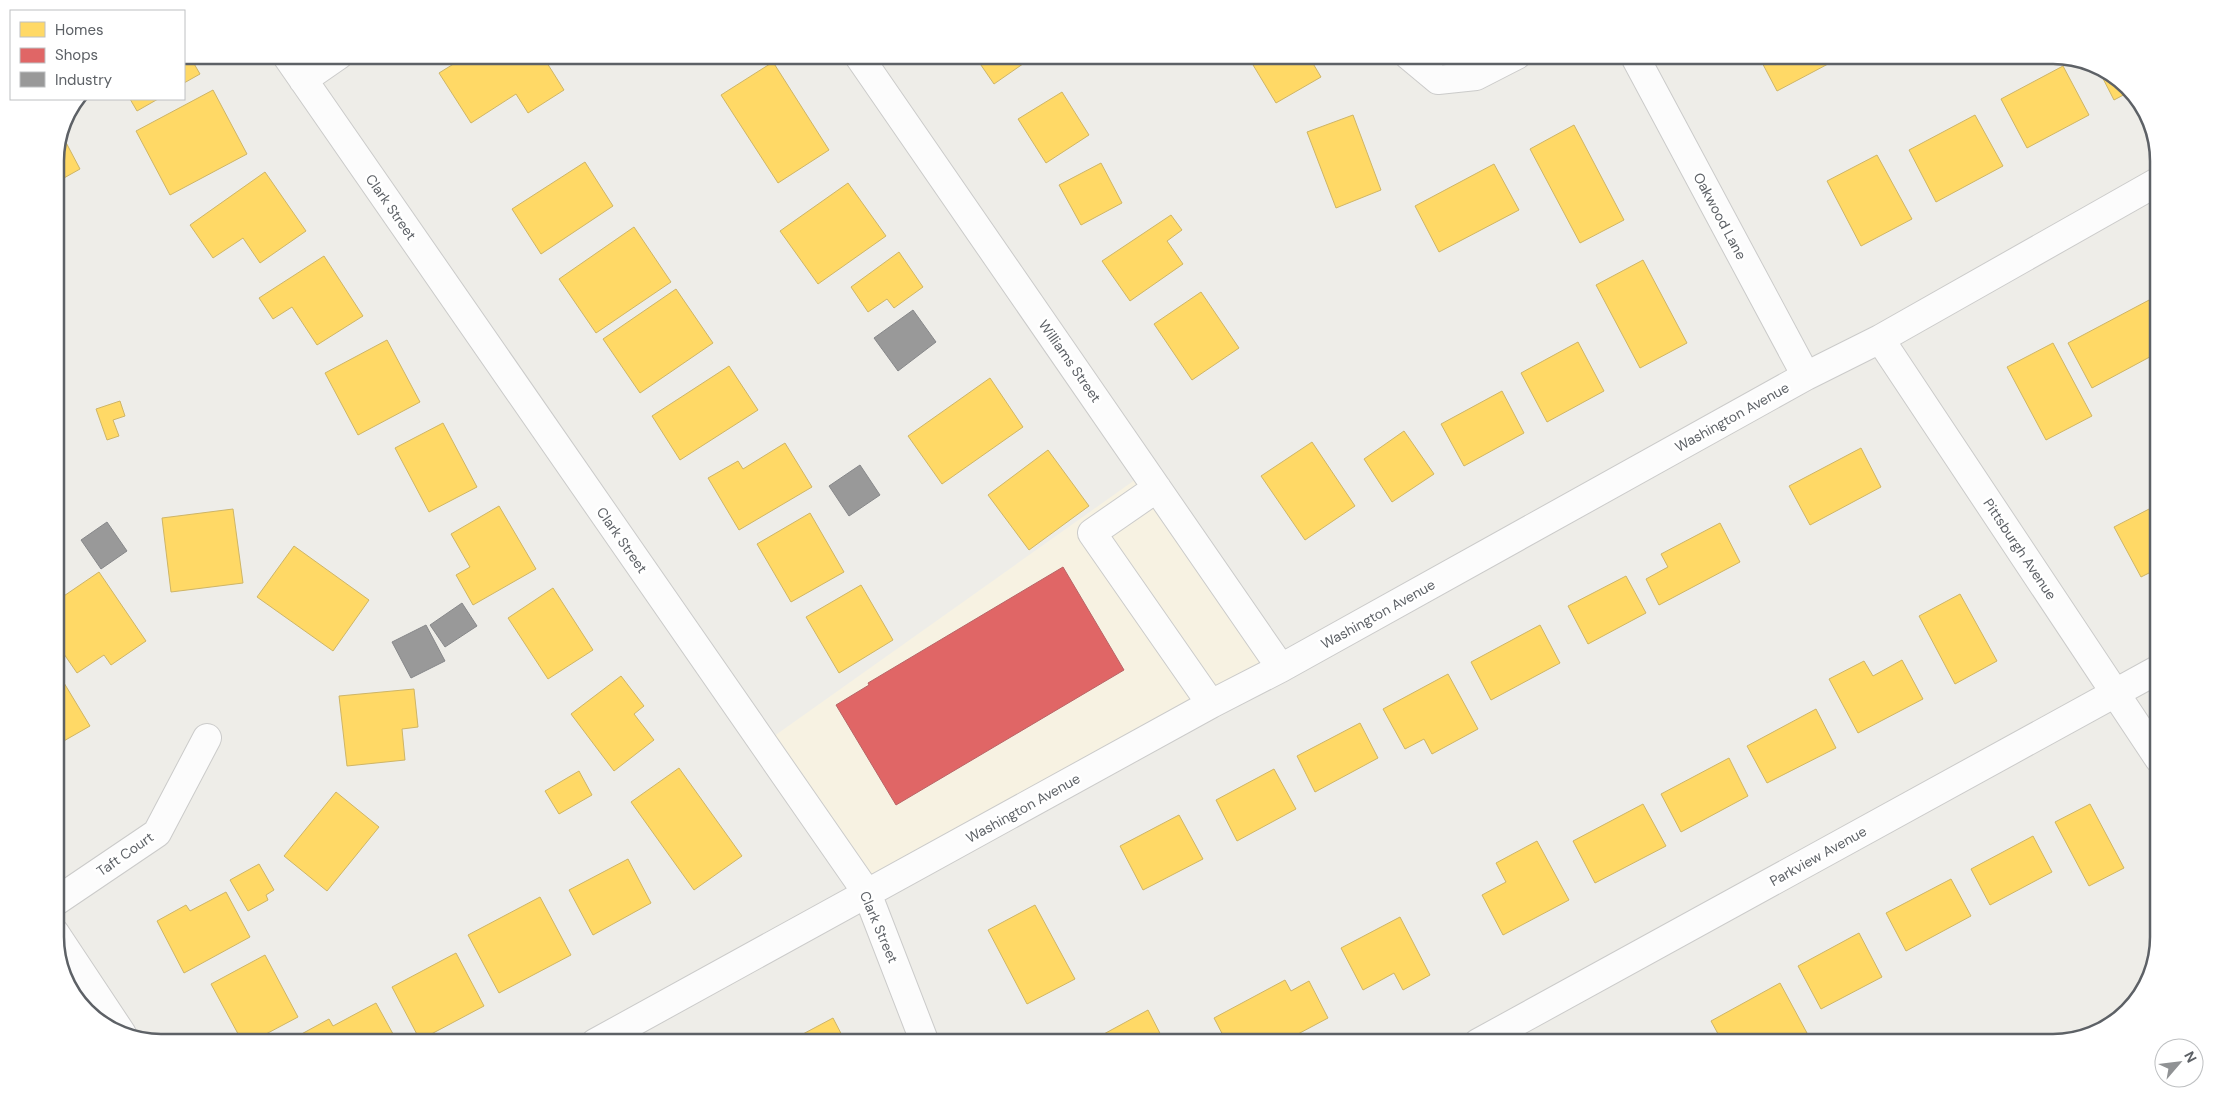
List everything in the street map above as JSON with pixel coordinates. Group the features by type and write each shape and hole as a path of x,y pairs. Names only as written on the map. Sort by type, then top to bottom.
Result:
{"street":[{"name":"Clark Street","path":"292,64 868,893 922,1034"},
{"path":"303,80 326,64"},
{"name":"Williams Street","path":"864,64 1281,668"},
{"path":"1419,64 1438,80 1476,76 1499,64"},
{"name":"Oakwood Lane","path":"1639,64 1806,376"},
{"name":"Washington Avenue","path":"611,1034 1211,704 1281,668 1806,376 1880,339 2150,186"},
{"name":"Pittsburgh Avenue","path":"1880,339 2150,745"},
{"path":"1157,488 1092,533 1211,704"},
{"name":"Parkview Avenue","path":"1494,1034 2150,674"},
{"name":"Taft Court","path":"64,896 157,833 207,738"},
{"path":"65,947 114,1022"}],"shaded area":[{"path":"1139,477 1270,666 870,882 770,739"}],"building: Homes":[{"path":"185,64 194,64 200,74 185,82"},
{"path":"454,64 548,64 564,90 528,113 516,94 471,123 439,73"},
{"path":"770,64 774,64 829,150 778,183 721,95"},
{"path":"980,64 1023,64 994,84"},
{"path":"1252,64 1313,64 1321,77 1276,103"},
{"path":"1763,64 1828,64 1777,91"},
{"path":"2063,66 2089,115 2027,148 2001,99"},
{"path":"2102,78 2124,95 2114,100"},
{"path":"213,90 247,154 170,195 136,131"},
{"path":"1062,92 1089,135 1046,163 1018,119"},
{"path":"131,100 156,100 137,111"},
{"path":"1353,115 1381,190 1336,208 1307,132"},
{"path":"1975,115 2003,166 1936,202 1909,150"},
{"path":"1574,125 1624,220 1580,243 1530,149"},
{"path":"66,142 80,169 64,178"},
{"path":"1877,155 1912,219 1861,246 1827,181"},
{"path":"585,162 613,206 541,254 512,209"},
{"path":"1101,163 1122,203 1081,225 1059,185"},
{"path":"1494,164 1519,210 1439,252 1415,206"},
{"path":"265,172 306,231 260,263 243,238 213,258 190,225"},
{"path":"848,183 886,236 818,284 780,231"},
{"path":"1171,215 1182,230 1167,241 1183,264 1130,301 1102,261"},
{"path":"634,227 671,282 596,333 559,279"},
{"path":"899,252 923,287 894,308 887,299 868,312 851,287"},
{"path":"324,256 363,316 317,345 292,307 273,319 259,298"},
{"path":"1643,260 1687,343 1640,368 1596,285"},
{"path":"676,289 713,343 640,393 603,339"},
{"path":"1201,292 1239,348 1192,380 1154,324"},
{"path":"2150,300 2150,357 2092,388 2068,343"},
{"path":"387,340 420,402 358,435 325,373"},
{"path":"1578,342 1604,391 1547,422 1521,373"},
{"path":"2053,343 2092,416 2046,440 2007,367"},
{"path":"729,366 758,410 680,460 652,416"},
{"path":"990,378 1023,427 942,484 908,436"},
{"path":"1502,391 1524,433 1464,466 1441,424"},
{"path":"120,401 125,416 113,420 119,436 107,440 96,409"},
{"path":"443,423 477,487 429,512 395,448"},
{"path":"1404,431 1434,474 1392,502 1364,459"},
{"path":"1312,442 1355,506 1305,540 1261,476"},
{"path":"785,443 812,487 739,530 708,478 738,461 743,469"},
{"path":"1861,448 1881,487 1810,525 1789,486"},
{"path":"1048,450 1089,506 1029,550 988,495"},
{"path":"499,506 536,569 473,605 456,575 470,567 451,534"},
{"path":"233,509 243,583 171,592 162,518"},
{"path":"2150,509 2150,572 2141,577 2114,527"},
{"path":"810,513 844,572 791,602 757,544"},
{"path":"1720,523 1740,562 1659,605 1646,579 1668,567 1661,554"},
{"path":"294,546 369,600 333,651 257,597"},
{"path":"99,572 146,641 111,665 104,655 77,673 64,654 64,596"},
{"path":"1626,576 1646,613 1588,644 1568,606"},
{"path":"861,585 893,640 839,673 806,617"},
{"path":"553,588 593,650 548,679 508,618"},
{"path":"1960,594 1997,661 1955,684 1919,616"},
{"path":"1540,625 1560,663 1491,700 1471,662"},
{"path":"1902,660 1923,699 1858,733 1829,679 1864,661 1873,676"},
{"path":"1448,674 1478,729 1432,754 1424,739 1405,749 1383,709"},
{"path":"621,676 644,706 634,714 654,740 614,771 571,714"},
{"path":"64,683 90,726 64,741"},
{"path":"414,689 418,727 402,729 405,760 347,766 339,696"},
{"path":"1816,709 1836,748 1767,783 1747,746"},
{"path":"1360,723 1378,758 1315,792 1297,756"},
{"path":"1729,758 1748,796 1681,832 1661,794"},
{"path":"679,768 742,856 694,890 631,802"},
{"path":"1274,769 1296,809 1237,841 1216,800"},
{"path":"579,771 592,795 559,814 545,791"},
{"path":"336,792 379,827 327,891 284,856"},
{"path":"1643,804 1666,846 1595,883 1573,841"},
{"path":"2090,804 2124,868 2089,886 2055,822"},
{"path":"1179,815 1203,859 1143,890 1120,846"},
{"path":"2033,836 2052,872 1990,905 1971,869"},
{"path":"1537,841 1569,900 1503,935 1482,895 1506,882 1496,863"},
{"path":"628,859 651,903 593,935 569,890"},
{"path":"259,864 274,890 266,895 268,900 248,911 230,880"},
{"path":"1951,879 1971,916 1906,951 1886,913"},
{"path":"226,892 250,937 184,973 157,921 186,905 190,911"},
{"path":"540,897 571,955 499,993 468,935"},
{"path":"1035,905 1075,979 1027,1004 988,930"},
{"path":"1400,917 1430,975 1403,990 1394,973 1363,990 1341,948"},
{"path":"1859,933 1882,977 1821,1009 1798,966"},
{"path":"456,953 484,1006 431,1034 417,1034 392,987"},
{"path":"265,955 298,1017 266,1034 238,1034 211,984"},
{"path":"1285,980 1291,991 1309,981 1328,1018 1298,1034 1222,1034 1214,1018"},
{"path":"1780,983 1807,1033 1718,1034 1711,1021"},
{"path":"376,1003 393,1034 302,1034 329,1019 333,1026"},
{"path":"1148,1010 1160,1034 1104,1034"},
{"path":"833,1018 841,1034 803,1034"}],"building: Shops":[{"path":"1063,567 1124,670 896,805 836,705 869,685 868,683"}],"building: Industry":[{"path":"913,310 936,342 898,371 874,338"},
{"path":"860,465 880,495 849,516 829,486"},
{"path":"107,522 127,551 101,569 81,540"},
{"path":"462,603 477,626 445,647 430,625"},
{"path":"426,625 445,661 411,678 392,642"}]}
